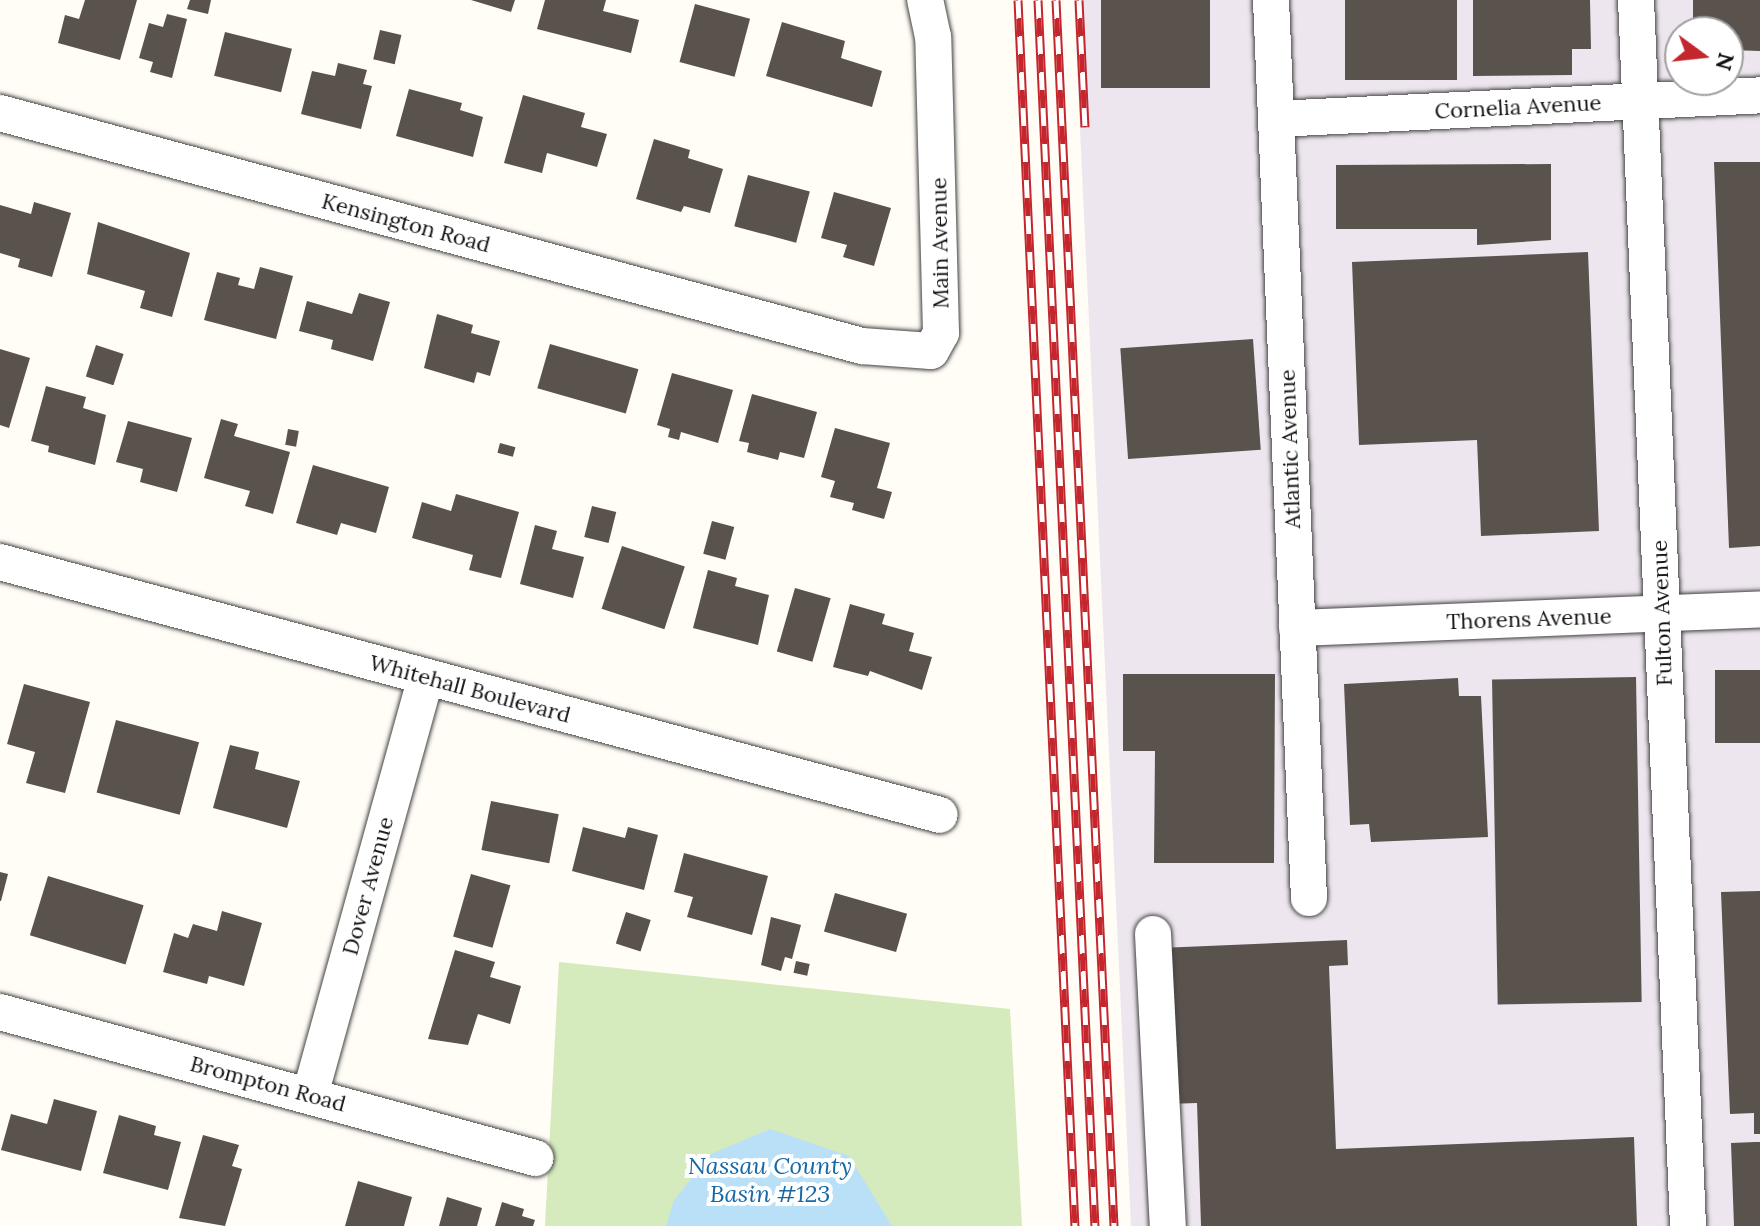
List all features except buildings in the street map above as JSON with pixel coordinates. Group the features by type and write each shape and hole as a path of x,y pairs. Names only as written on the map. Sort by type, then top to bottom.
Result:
{"street":[{"name":"Main Avenue","path":"812,333 903,353 931,351 941,333 933,37 925,0"},
{"name":"Atlantic Avenue","path":"1271,0 1309,898"},
{"name":"Fulton Avenue","path":"1636,0 1688,1226"},
{"name":"Cornelia Avenue","path":"1276,119 1760,95"},
{"name":"Kensington Road","path":"0,113 812,333"},
{"name":"Whitehall Boulevard","path":"0,562 940,815"},
{"name":"Thorens Avenue","path":"1297,628 1760,609"},
{"name":"Dover Avenue","path":"310,1095 426,677"},
{"path":"1153,934 1168,1226"},
{"name":"Brompton Road","path":"0,1012 535,1158"}],"shaded area":[{"path":"1074,0 1760,0 1760,1226 1131,1226"}],"green space":[{"name":"Nassau County Basin #123","path":"559,962 1010,1009 1022,1226 545,1226"}],"water":[{"name":"Nassau County Basin #123","path":"770,1129 849,1156 892,1226 666,1226 674,1200 711,1154"}],"railway":[{"path":"1018,0 1075,1226"},
{"path":"1038,0 1095,1226"},
{"path":"1056,0 1114,1226"},
{"path":"1079,0 1085,127"}]}
